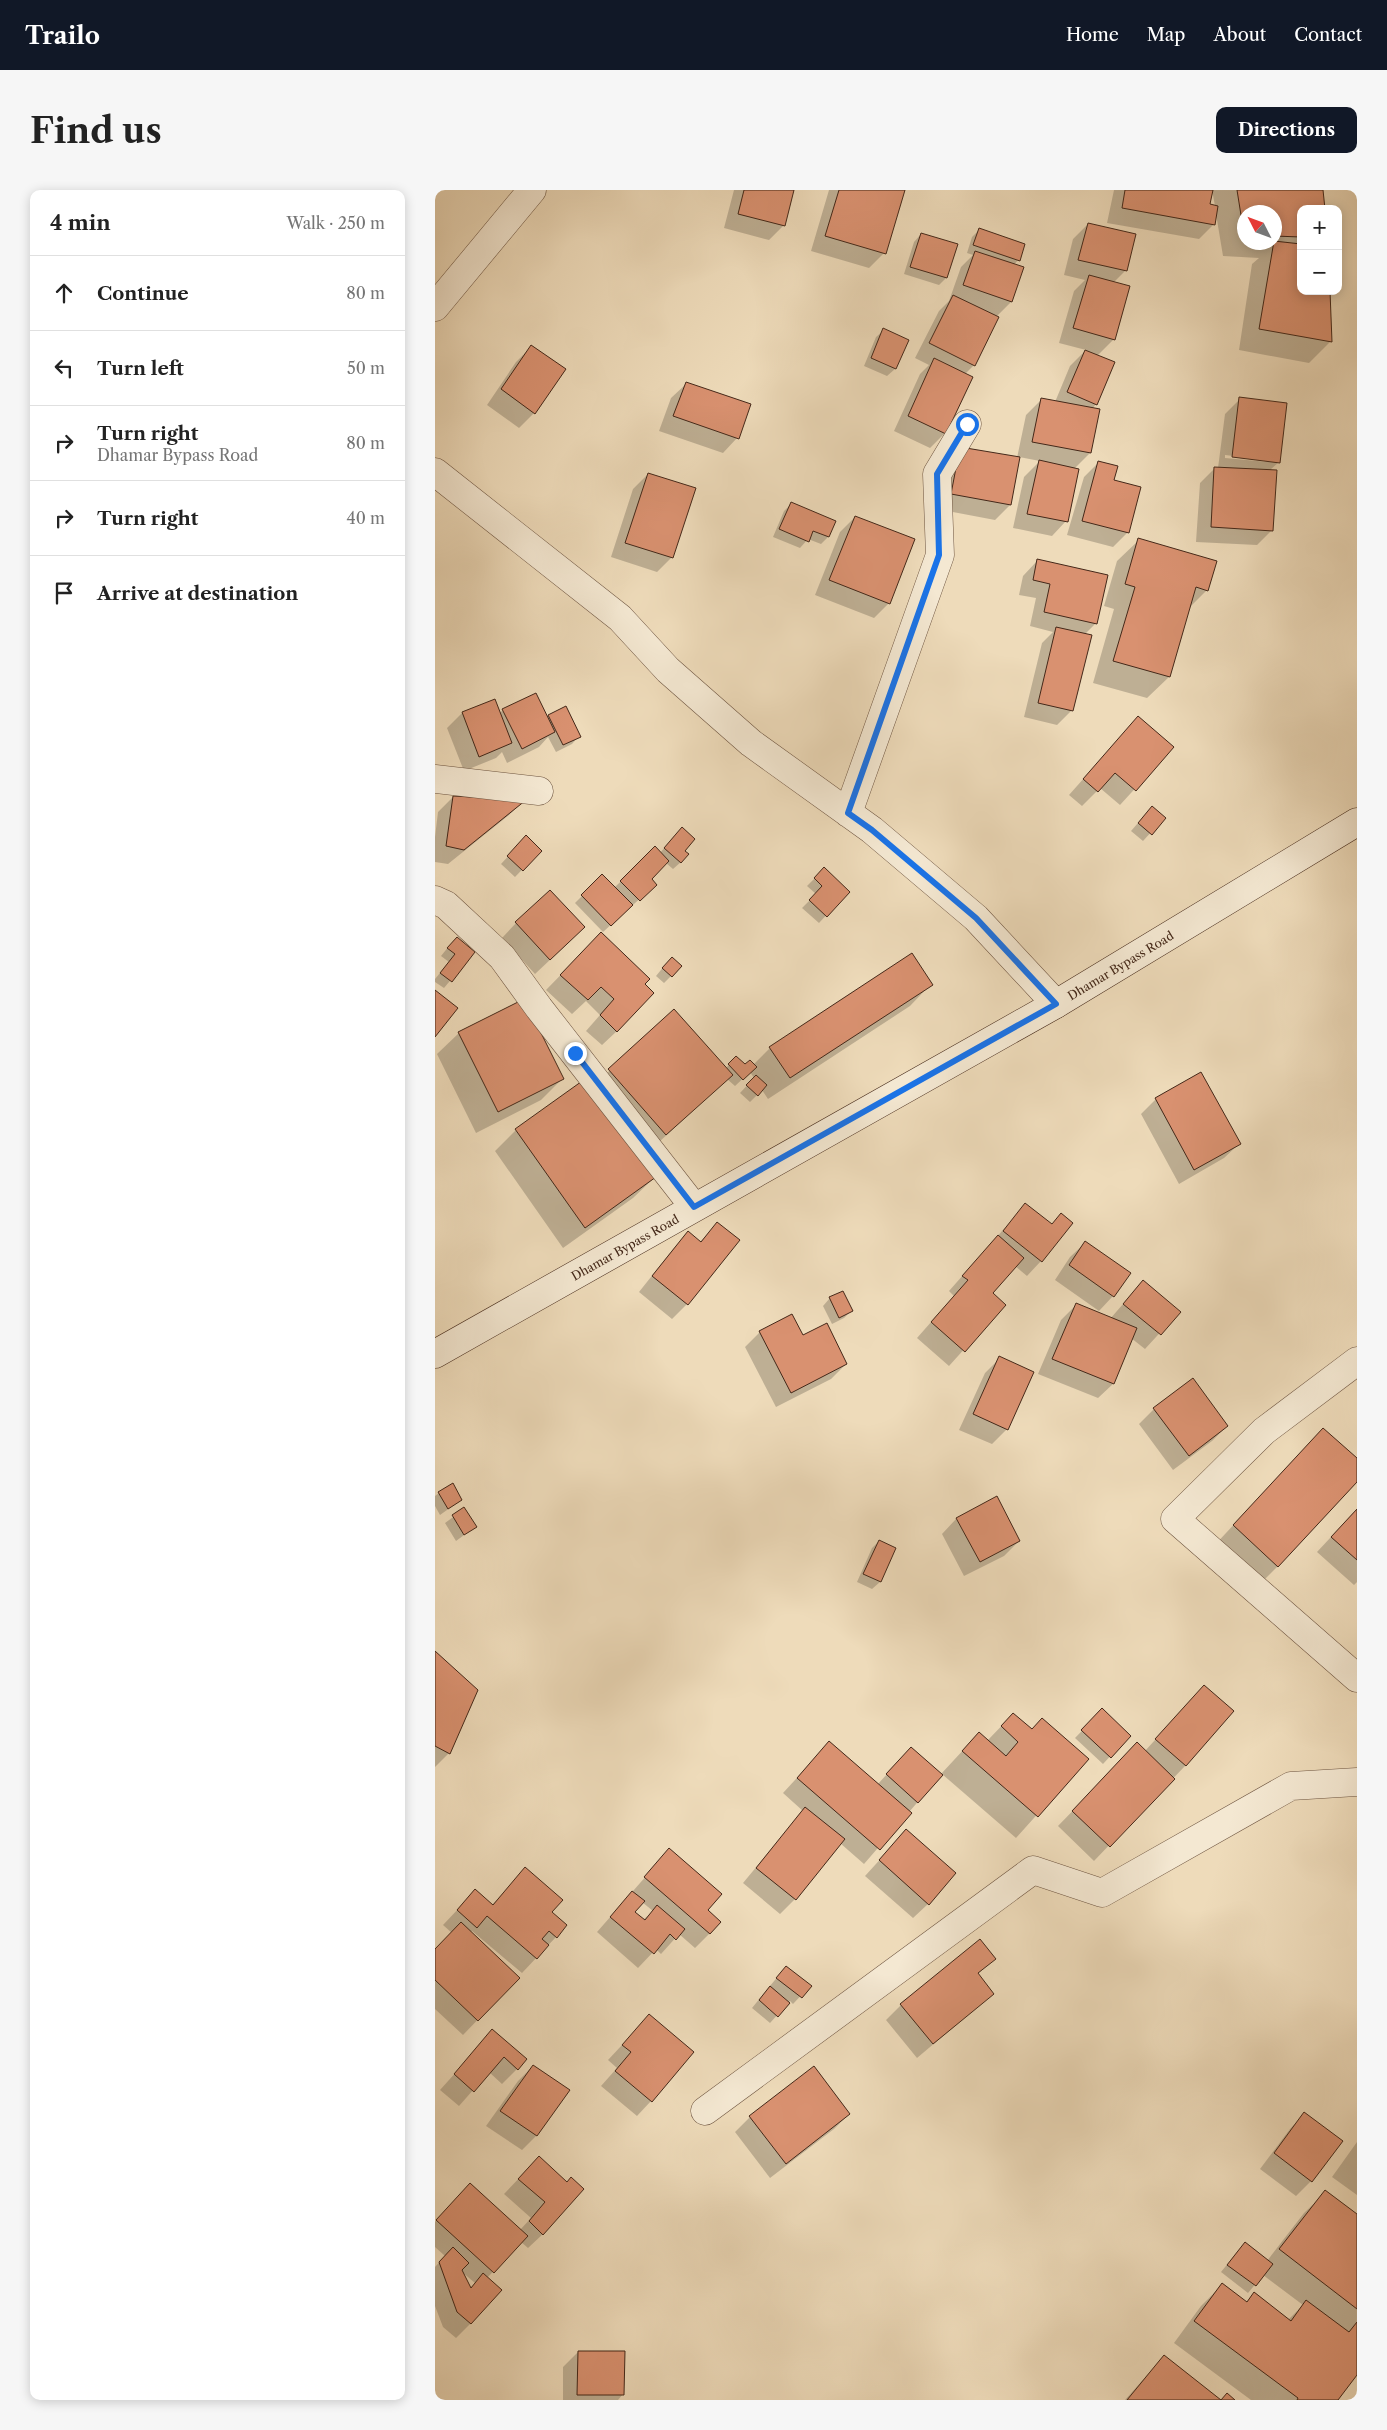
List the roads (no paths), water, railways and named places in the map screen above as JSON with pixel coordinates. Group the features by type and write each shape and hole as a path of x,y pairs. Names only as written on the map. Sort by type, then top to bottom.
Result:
{"street":[{"path":"435,307 532,190"},
{"path":"848,813 939,555 937,474 967,424"},
{"path":"435,472 620,618 667,670 751,743 872,830 976,918 1056,1004"},
{"path":"435,779 539,790"},
{"name":"Dhamar Bypass Road","path":"435,1354 1056,1004 1357,822"},
{"path":"435,900 445,905 503,957 539,1008 694,1207"},
{"path":"1357,1361 1264,1431 1175,1519 1357,1678"},
{"path":"705,2111 1033,1870 1102,1893 1291,1786 1357,1782"}]}
